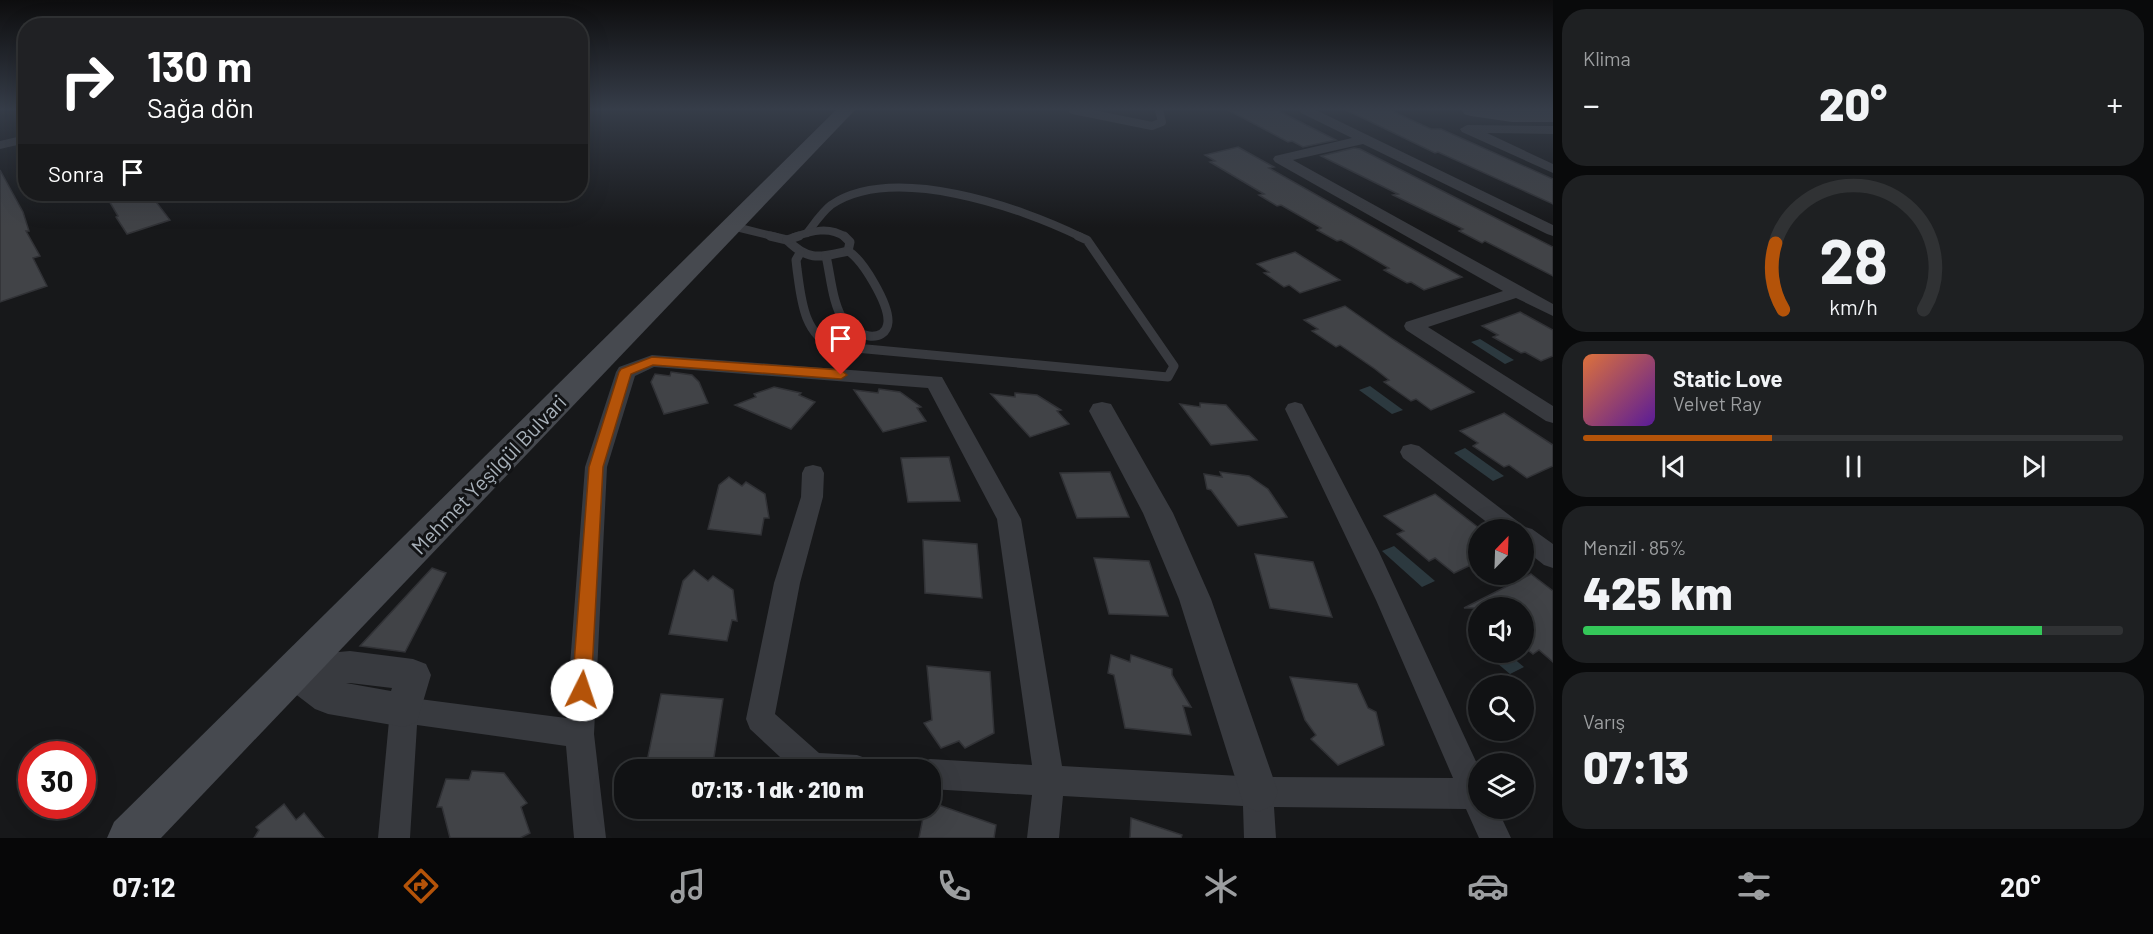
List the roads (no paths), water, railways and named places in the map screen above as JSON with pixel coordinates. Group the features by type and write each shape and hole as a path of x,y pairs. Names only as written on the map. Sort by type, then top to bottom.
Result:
{"main road":[{"name":"Mehmet Yeşilgül Bulvari","path":"130,838 808,149"}],"street":[{"path":"1322,149 1280,159 1553,311"},
{"path":"1386,149 1553,231"},
{"path":"1510,149 1553,169"},
{"path":"1518,292 1413,326 1553,416"},
{"path":"590,838 579,734 596,467 626,372 652,361 935,382 1009,519 1049,780 1043,838"},
{"path":"1295,410 1343,501 1434,696 1468,778"},
{"path":"1102,411 1158,513 1195,599 1258,792 1260,838"},
{"path":"1411,452 1500,519"},
{"path":"804,759 760,719 787,583 812,497 813,473"},
{"path":"1534,544 1553,558"},
{"path":"293,672 328,697 579,734"},
{"path":"394,838 404,710"},
{"path":"941,775 1468,802"},
{"path":"1486,819 1495,838"}],"lane":[{"path":"800,253 796,260 804,309 814,333 829,345 840,348 1168,377 1172,372 1174,366 1087,240 1056,224 965,195 932,190 879,188 859,192 830,206 807,233"},
{"path":"732,226 788,240 800,253 826,256 848,251 858,258 888,312 888,324 881,334 872,337 856,334 844,322 839,311 826,256"},
{"path":"788,240 826,229 846,236 850,242 848,251"}]}
